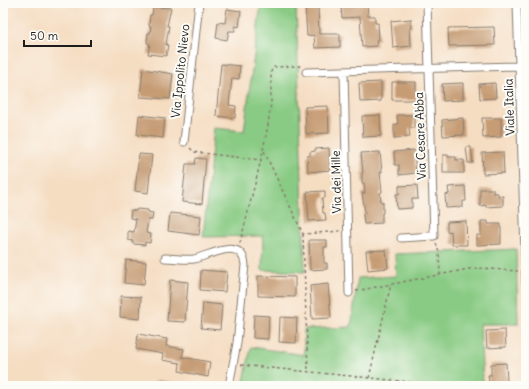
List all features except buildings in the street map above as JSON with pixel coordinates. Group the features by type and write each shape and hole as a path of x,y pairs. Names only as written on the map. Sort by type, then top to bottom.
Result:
{"street":[{"name":"Via Ippolito Nievo","path":"184,142 199,3"},
{"name":"Via Cesare Abba","path":"426,3 434,236"},
{"path":"517,6 526,8"},
{"name":"Viale Italia","path":"517,6 524,177 526,283"},
{"path":"306,72 519,66"},
{"name":"Via dei Mille","path":"344,71 349,293"},
{"path":"401,238 434,236"},
{"path":"165,258 192,259 222,250 238,250 243,254 246,265 237,343 228,386"}],"path":[{"path":"238,250 263,150 271,103 270,76 272,69 277,66 299,65 302,66 306,72"},
{"path":"184,142 194,152 261,160"},
{"path":"263,150 303,234 308,372"},
{"path":"303,234 348,231"},
{"path":"434,236 439,252 440,274"},
{"path":"349,293 474,268 526,272"},
{"path":"369,378 391,284"},
{"path":"233,364 450,386"}],"green space":[{"path":"261,3 296,3 305,272 262,270 263,236 203,237 214,128 244,131"},
{"path":"516,249 518,324 480,324 483,386 243,386 251,347 304,355 304,329 351,327 358,278 396,276 395,254"}]}
